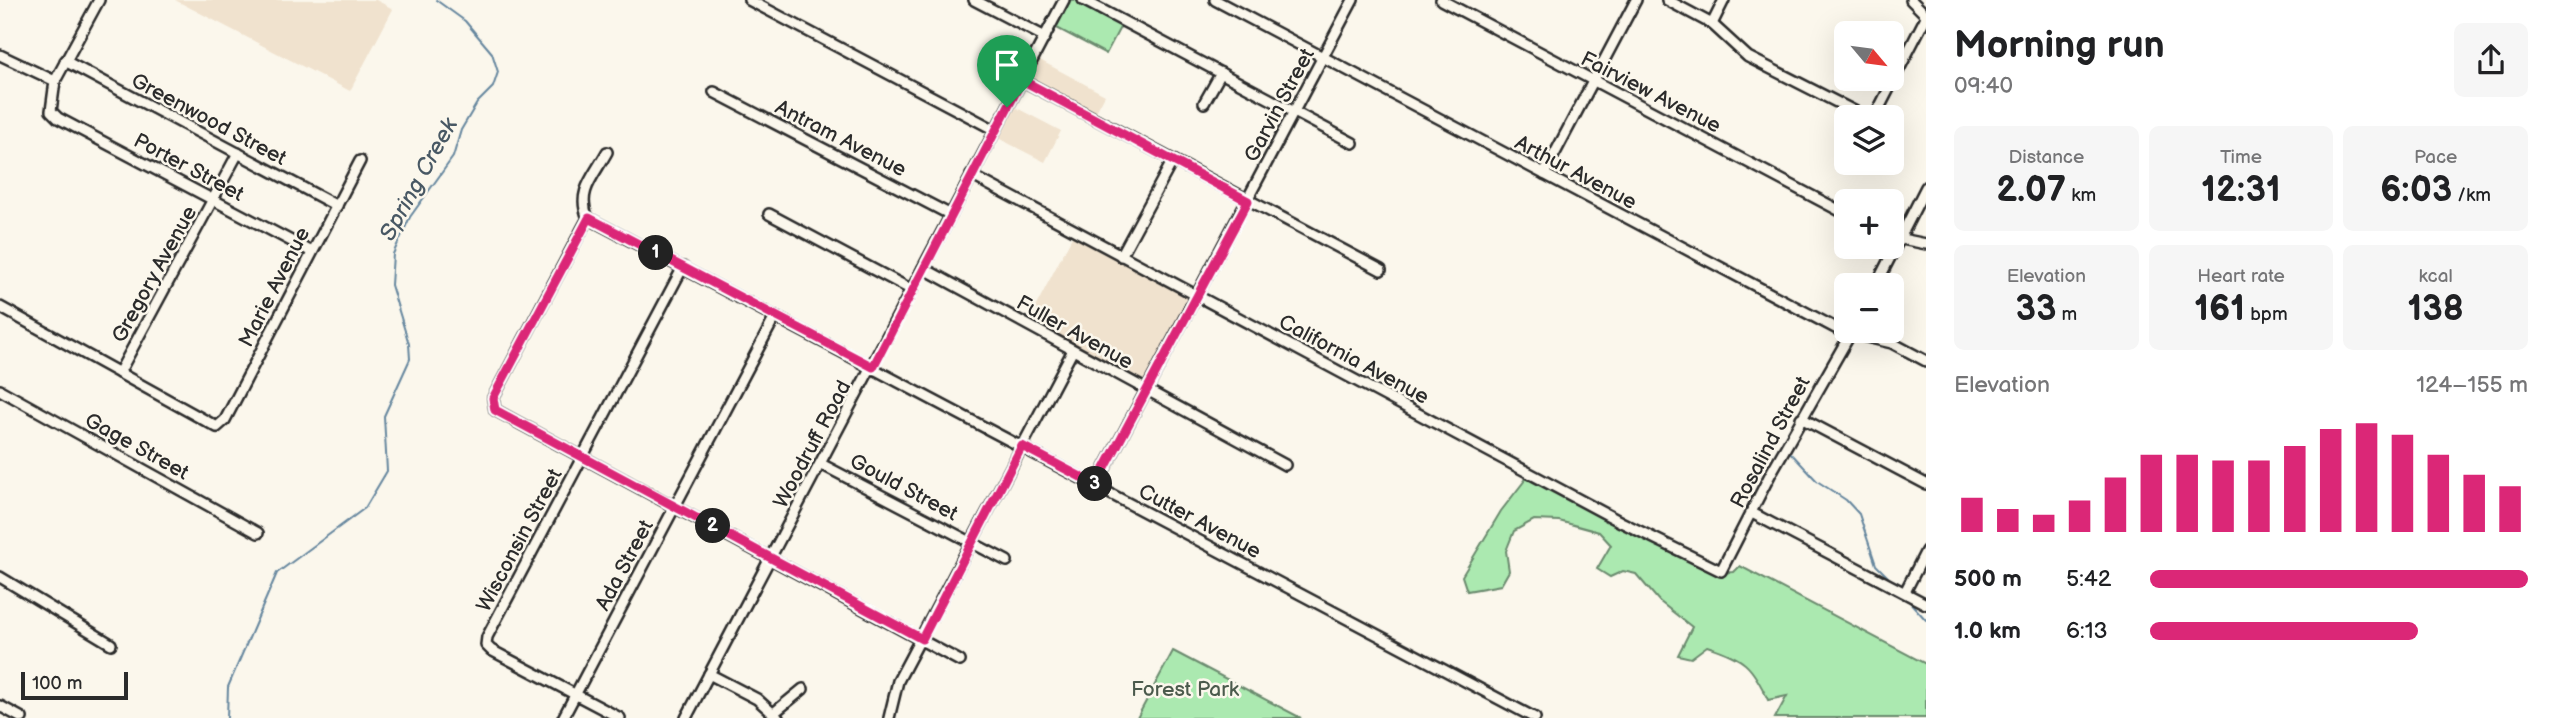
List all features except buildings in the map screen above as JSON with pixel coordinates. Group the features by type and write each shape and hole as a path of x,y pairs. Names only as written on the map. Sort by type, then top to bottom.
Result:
{"street":[{"path":"0,55 55,81 99,0"},
{"path":"749,0 995,130"},
{"path":"974,0 1045,37"},
{"name":"Woodruff Road","path":"686,718 1064,0"},
{"path":"1083,0 1353,143"},
{"name":"Arthur Avenue","path":"1215,0 1834,324"},
{"name":"Garvin Street","path":"1096,485 1353,0"},
{"name":"Fairview Avenue","path":"1441,0 1834,208"},
{"path":"1544,174 1636,0"},
{"path":"1667,0 1712,24 1748,57 1842,105"},
{"path":"1712,24 1724,0"},
{"path":"1879,105 1926,16 1911,0"},
{"name":"Greenwood Street","path":"65,61 337,206"},
{"path":"1204,103 1221,72"},
{"path":"1022,80 1381,270"},
{"name":"Porter Street","path":"55,81 51,111 58,118 312,252"},
{"name":"Antram Avenue","path":"714,92 951,215"},
{"path":"607,152 583,195 582,204 589,218 493,404 495,410 772,557 960,661"},
{"name":"Gregory Avenue","path":"119,373 238,153"},
{"path":"1121,256 1173,160"},
{"name":"Marie Avenue","path":"119,373 217,427 225,420 360,161"},
{"name":"California Avenue","path":"971,175 1621,522 1721,571"},
{"path":"1904,224 1926,187"},
{"path":"769,214 912,290"},
{"name":"Cutter Avenue","path":"589,218 1535,718"},
{"path":"1904,240 1926,244"},
{"name":"Wisconsin Street","path":"576,695 486,645 487,637 682,267"},
{"name":"Fuller Avenue","path":"923,268 1285,465"},
{"path":"0,307 119,373"},
{"name":"Ada Street","path":"564,718 775,317"},
{"name":"Rosalind Street","path":"1721,571 1801,418 1845,343"},
{"name":"Arthur Avenue","path":"1892,343 1926,361"},
{"path":"889,718 898,681 1073,351"},
{"name":"Gage Street","path":"0,390 258,533"},
{"path":"1801,418 1926,484"},
{"name":"Gould Street","path":"821,464 1007,561"},
{"path":"1752,513 1926,604"},
{"path":"1905,592 1926,551"},
{"path":"0,578 111,644"},
{"path":"709,674 757,699 777,715 803,689"},
{"path":"576,695 620,718"},
{"path":"0,706 22,718"}],"shaded area":[{"path":"175,0 376,0 393,9 350,91"},
{"path":"1036,58 1105,95 1091,121 1022,84"},
{"path":"1011,105 1061,131 1045,162 994,136"},
{"path":"1074,233 1195,296 1146,388 1027,323"}],"green space":[{"path":"1067,0 1089,0 1125,18 1106,54 1053,26"},
{"path":"1529,475 1715,573 1734,572 1740,566 1926,664 1926,718 1775,718 1787,696 1768,700 1757,678 1738,659 1707,646 1691,658 1678,655 1692,627 1659,601 1636,574 1623,571 1610,577 1597,569 1611,545 1599,532 1559,521 1534,520 1514,531 1506,551 1509,571 1501,585 1467,591 1462,576 1501,511"},
{"name":"Forest Park","path":"1173,651 1301,718 1137,718"}],"waterway":[{"name":"Spring Creek","path":"227,718 228,687 277,573 365,508 387,471 384,416 410,359 409,344 391,285 393,254 410,217 453,157 461,130 477,103 493,87 498,72 492,53 465,21 436,0"},
{"path":"1789,451 1817,481 1846,500 1859,514 1876,565 1892,581"},
{"path":"1908,600 1926,620"}],"route":[{"path":"1022,80 1248,201 1096,485 1022,446 922,639 495,410 493,398 589,218 873,367 1007,107 1022,80"}]}
